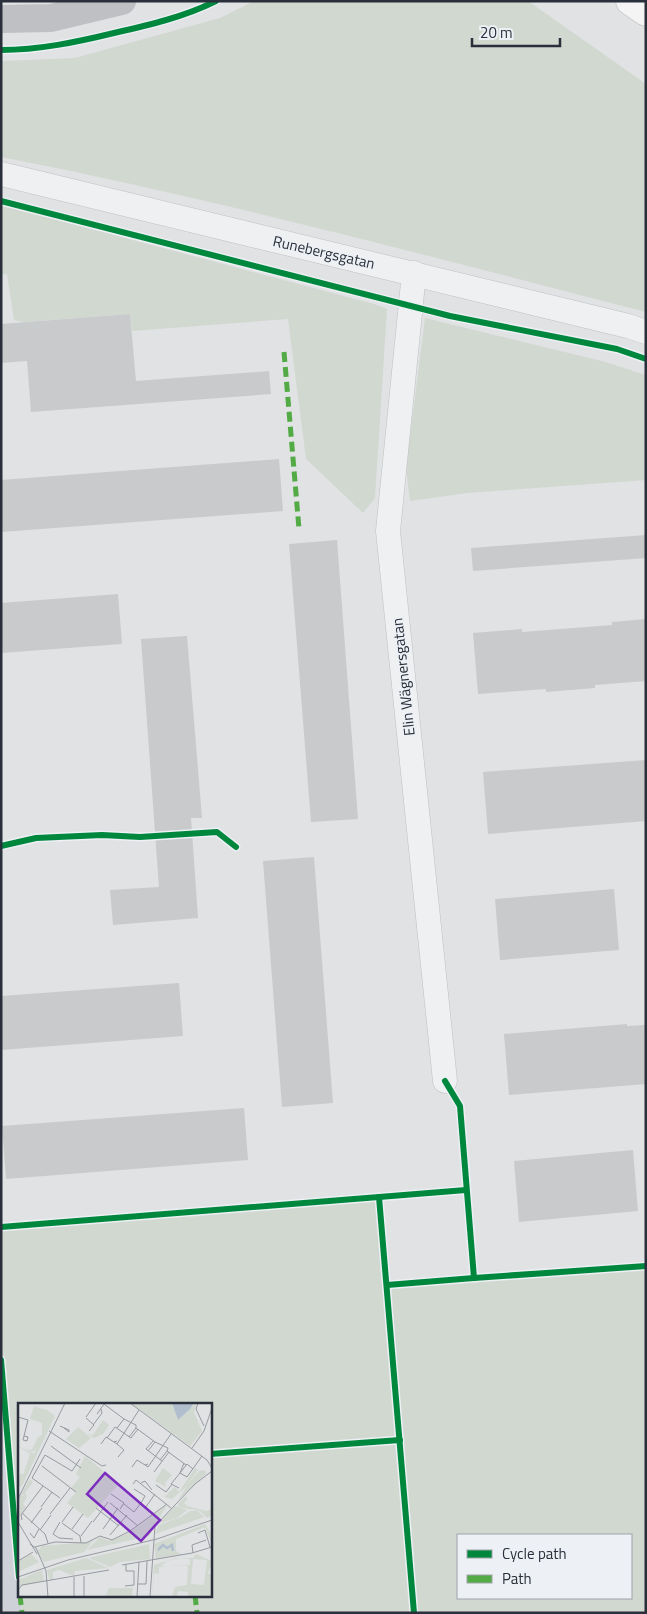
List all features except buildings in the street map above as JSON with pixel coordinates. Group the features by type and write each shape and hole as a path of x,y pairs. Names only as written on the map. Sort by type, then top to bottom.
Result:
{"main road":[{"path":"1,19 51,18 122,1"},
{"path":"630,1 646,12"}],"street":[{"name":"Runebergsgatan","path":"1,174 414,273 646,332"},
{"name":"Elin Wägnersgatan","path":"414,273 388,531 445,1081"}],"shaded area":[{"path":"254,1 528,1 646,84 646,312 244,210 82,173 1,157 1,61 75,58 220,18"},
{"path":"1,205 387,309 375,498 363,513 306,459 288,319 132,331 130,314 24,322 14,320 7,274 1,274"},
{"path":"425,318 602,361 646,375 646,480 467,493 410,501 406,468"},
{"path":"379,1197 387,1285 646,1266 646,1613 22,1613 20,1596 211,1596 211,1403 18,1403 18,1565 1,1360 1,1227"},
{"path":"1,1360 18,1565 18,1596 20,1596 22,1613 1,1613"}],"marked path":[{"path":"284,352 299,529"},
{"path":"20,1596 22,1613"},
{"path":"195,1596 197,1613"}],"cycle path":[{"path":"1,50 44,47 140,27 191,12 216,1"},
{"path":"1,201 450,316 617,349 646,359"},
{"path":"1,846 36,838 102,835 140,837 217,832 236,847"},
{"path":"387,1285 474,1278 460,1106 445,1081"},
{"path":"379,1197 466,1190"},
{"path":"1,1227 379,1197 414,1613"},
{"path":"474,1278 646,1266"},
{"path":"1,1360 18,1565"},
{"path":"211,1454 400,1440"}]}
